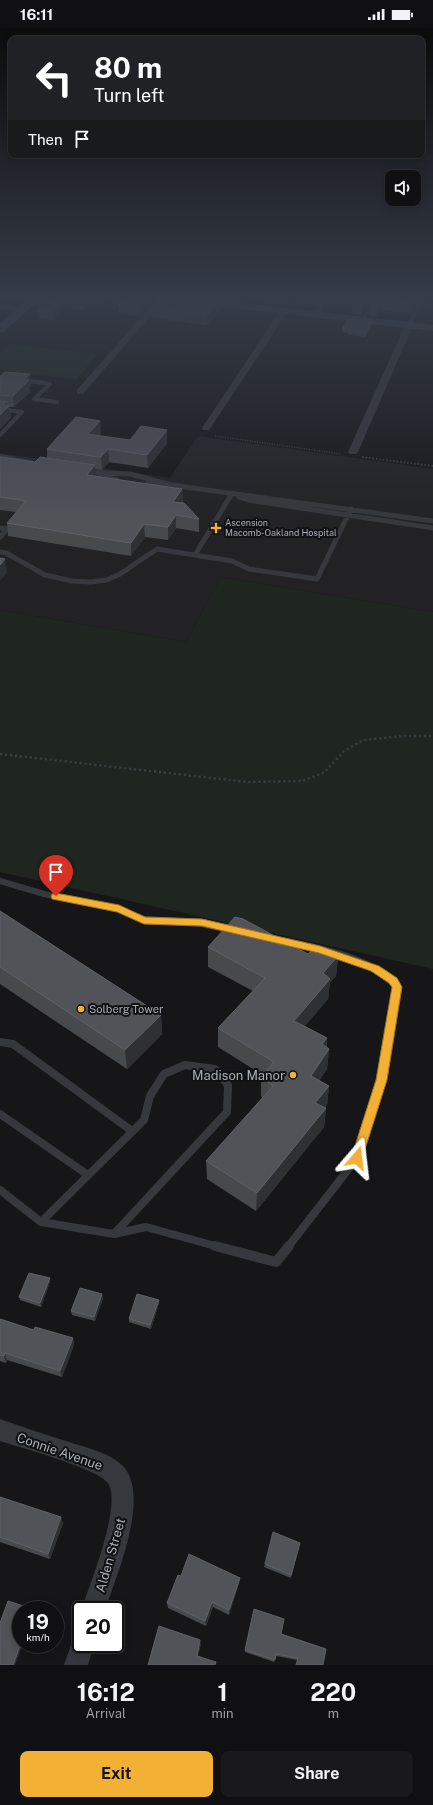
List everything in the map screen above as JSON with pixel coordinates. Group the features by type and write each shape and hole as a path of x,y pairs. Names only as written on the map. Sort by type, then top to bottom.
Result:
{"street":[{"path":"80,392 95,374"},
{"path":"206,428 240,374"},
{"path":"352,454 387,374"},
{"name":"Connie Avenue","path":"0,1430 99,1463 109,1468 118,1477"},
{"name":"Alden Street","path":"96,1601 120,1526 124,1503 122,1488 118,1477"},
{"path":"76,1665 79,1653"}],"lane":[{"path":"20,380 50,384 34,399 57,402"},
{"path":"0,409 22,412 0,435"},
{"path":"0,456 22,460 33,464"},
{"path":"0,462 40,465"},
{"path":"84,472 99,474 116,473 155,479 171,485"},
{"path":"99,474 108,478 121,480"},
{"path":"142,484 171,485 231,495 248,500 433,528"},
{"path":"231,495 252,495 433,521"},
{"path":"194,555 231,495"},
{"path":"0,552 6,553 39,573 81,583 95,584 108,580 126,571 157,549 232,561 249,569 317,579 351,509"},
{"path":"0,528 7,529 0,537"},
{"path":"0,881 51,895 119,909 144,920 202,923 238,931"},
{"path":"0,1190 41,1222 114,1234 146,1227 276,1262 357,1158 381,1080 397,987 393,980 375,968 320,950 268,938"},
{"path":"0,1042 13,1044 132,1131"},
{"path":"41,1222 144,1120 150,1096 164,1074 186,1065 216,1069 228,1085 227,1112 114,1234"},
{"path":"0,1114 88,1175"}],"path":[{"path":"215,436 433,466"},
{"path":"0,754 246,782 303,781 325,772 344,751 363,740 403,736 433,736"}],"shaded area":[{"path":"33,374 81,374 76,380"},
{"name":"Ascension Macomb-Oakland Hospital","path":"198,436 433,469 433,612 221,577 186,642 0,610 0,453 170,478"},
{"path":"221,577 433,612 433,969 0,872 0,610 186,642"}],"building":[{"path":"2,374 30,374 24,380 29,380 13,396 0,395 0,376"},
{"path":"0,401 6,402 3,405 9,406 0,415"},
{"path":"76,417 100,421 88,434 130,440 141,426 167,430 147,455 108,449 101,457 98,457 47,449"},
{"path":"0,457 35,462 40,457 95,465 87,475 182,489 173,502 184,503 199,519 176,515 168,527 144,524 131,543 7,523 26,501 0,497"},
{"path":"0,558 5,559 0,565"},
{"name":"Solberg Tower","path":"0,911 161,1015 125,1050 0,967"},
{"name":"Madison Manor","path":"235,917 243,919 308,954 316,946 338,956 323,973 330,979 294,1021 327,1038 322,1044 329,1049 311,1076 329,1086 315,1103 326,1108 257,1193 206,1161 273,1086 261,1077 274,1062 218,1028 265,978 208,947"},
{"path":"29,1273 50,1278 40,1303 19,1297"},
{"path":"80,1288 102,1294 94,1317 71,1311"},
{"path":"137,1294 159,1300 150,1325 129,1319"},
{"path":"0,1319 34,1330 35,1327 73,1338 60,1371 5,1353 4,1356 0,1355"},
{"path":"0,1497 61,1517 48,1554 0,1537"},
{"path":"273,1532 300,1543 291,1575 265,1564"},
{"path":"189,1554 240,1578 229,1610 212,1602 205,1621 167,1603 178,1575 181,1576"},
{"path":"8,1601 12,1602 12,1653 17,1653 13,1665 0,1665 0,1623"},
{"path":"254,1609 284,1619 281,1634 326,1649 323,1665 296,1665 298,1658 276,1654 275,1660 245,1650"},
{"path":"159,1626 200,1640 197,1656 216,1662 215,1665 148,1665"}],"place":[{"name":"Ascension Macomb-Oakland Hospital","path":"216,528"},
{"name":"Solberg Tower","path":"81,1009"},
{"name":"Madison Manor","path":"293,1075"}],"route":[{"path":"56,896 119,909 144,920 202,923 320,950 375,968 393,980 397,987 381,1080 357,1158"}]}
